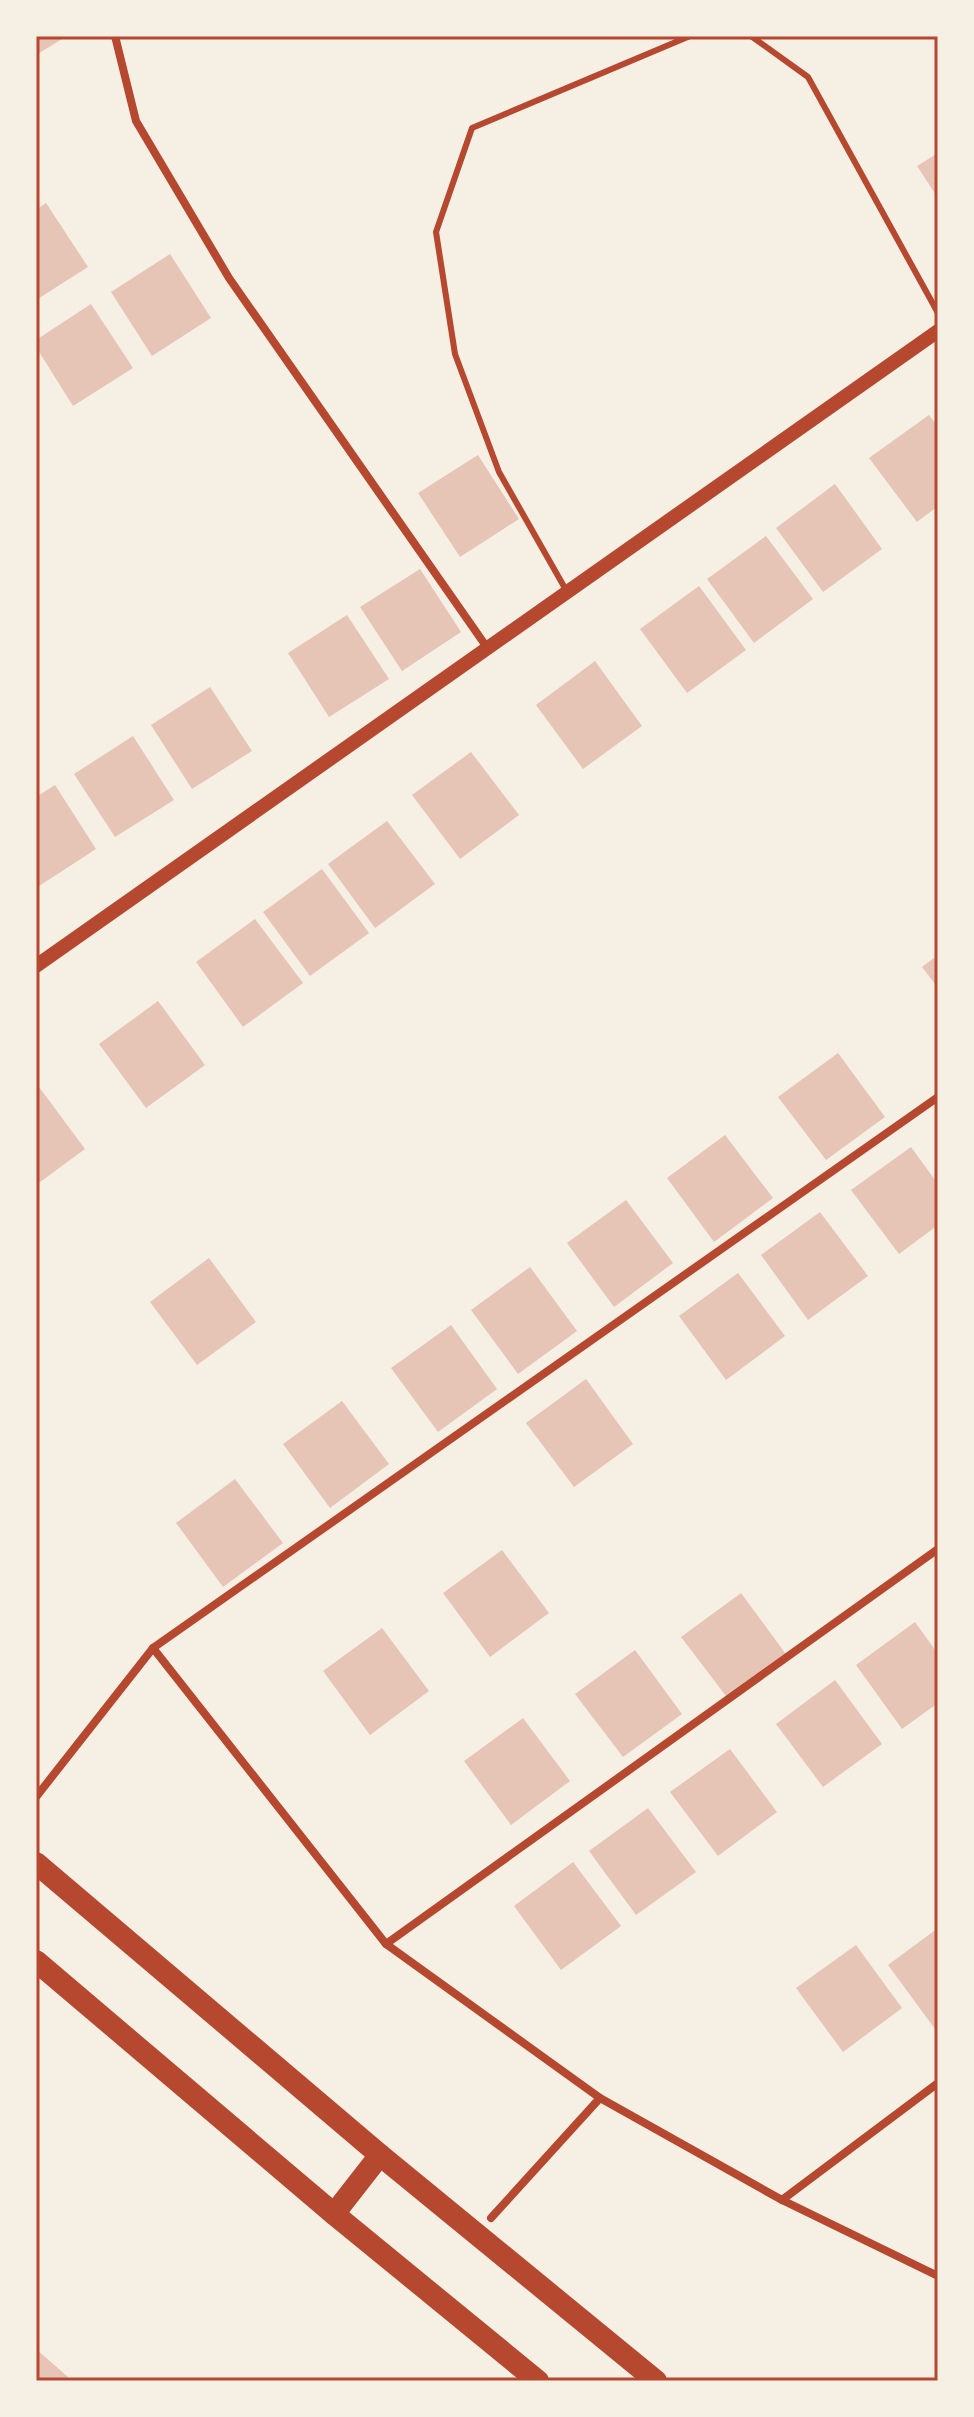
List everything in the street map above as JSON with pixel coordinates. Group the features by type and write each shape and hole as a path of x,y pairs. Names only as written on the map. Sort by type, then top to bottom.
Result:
{"highway":[{"path":"36,1863 380,2155 656,2381"},
{"path":"36,1961 334,2214 538,2381"},
{"path":"334,2214 380,2155"}],"street":[{"path":"115,36 136,121 229,278 486,646"},
{"path":"36,966 486,646 938,331"},
{"path":"36,1797 153,1648 938,1097"},
{"path":"386,1944 938,1549"},
{"path":"153,1648 386,1944 600,2098 782,2200 938,2276"},
{"path":"782,2200 938,2083"},
{"path":"491,2218 600,2098"}],"lane":[{"path":"566,590 499,472 455,354 436,232 472,128 690,36"},
{"path":"751,36 808,77 938,313"}],"building":[{"path":"36,36 67,36 36,55"},
{"path":"938,153 938,198 917,166"},
{"path":"46,203 88,267 36,300 36,210"},
{"path":"170,254 211,318 152,356 111,292"},
{"path":"91,304 133,368 73,406 36,347 36,340"},
{"path":"929,415 938,427 938,506 917,522 869,458"},
{"path":"478,455 519,519 460,557 418,493"},
{"path":"835,484 882,549 823,592 776,528"},
{"path":"766,536 813,599 754,643 707,579"},
{"path":"420,569 461,632 402,671 360,607"},
{"path":"699,586 746,650 687,693 640,629"},
{"path":"347,615 389,679 329,717 288,653"},
{"path":"595,661 642,726 583,769 536,705"},
{"path":"210,687 252,751 192,789 151,725"},
{"path":"133,736 174,800 115,837 74,774"},
{"path":"471,752 519,815 460,859 412,795"},
{"path":"55,785 96,849 36,888 36,797"},
{"path":"387,821 435,884 375,928 328,864"},
{"path":"322,869 369,933 310,976 263,912"},
{"path":"255,919 303,983 243,1027 196,962"},
{"path":"938,955 938,988 922,967"},
{"path":"158,1001 205,1065 146,1108 99,1044"},
{"path":"838,1053 885,1117 826,1160 778,1097"},
{"path":"36,1083 85,1149 36,1185"},
{"path":"725,1135 773,1198 714,1242 667,1178"},
{"path":"911,1147 938,1184 938,1225 899,1254 851,1190"},
{"path":"626,1200 673,1263 614,1307 567,1243"},
{"path":"820,1212 868,1276 808,1320 761,1255"},
{"path":"209,1258 256,1322 197,1365 150,1302"},
{"path":"530,1267 577,1331 518,1374 471,1310"},
{"path":"738,1273 785,1336 726,1380 679,1316"},
{"path":"451,1325 497,1389 438,1432 391,1368"},
{"path":"586,1379 633,1444 574,1487 526,1423"},
{"path":"342,1401 389,1464 330,1508 283,1444"},
{"path":"235,1479 283,1543 223,1587 176,1523"},
{"path":"502,1550 549,1613 490,1657 443,1593"},
{"path":"741,1593 788,1657 729,1700 681,1637"},
{"path":"915,1622 938,1654 938,1703 902,1729 856,1665"},
{"path":"382,1628 429,1691 370,1735 323,1671"},
{"path":"635,1650 682,1714 623,1757 575,1694"},
{"path":"835,1680 882,1744 823,1787 776,1724"},
{"path":"523,1718 570,1781 511,1825 464,1761"},
{"path":"730,1749 777,1812 718,1856 670,1792"},
{"path":"648,1808 696,1872 636,1915 589,1851"},
{"path":"573,1862 621,1926 561,1970 514,1906"},
{"path":"938,1928 938,2027 935,2029 888,1965"},
{"path":"856,1945 902,2008 843,2052 796,1988"},
{"path":"36,2349 68,2377 65,2381 36,2381"}]}
